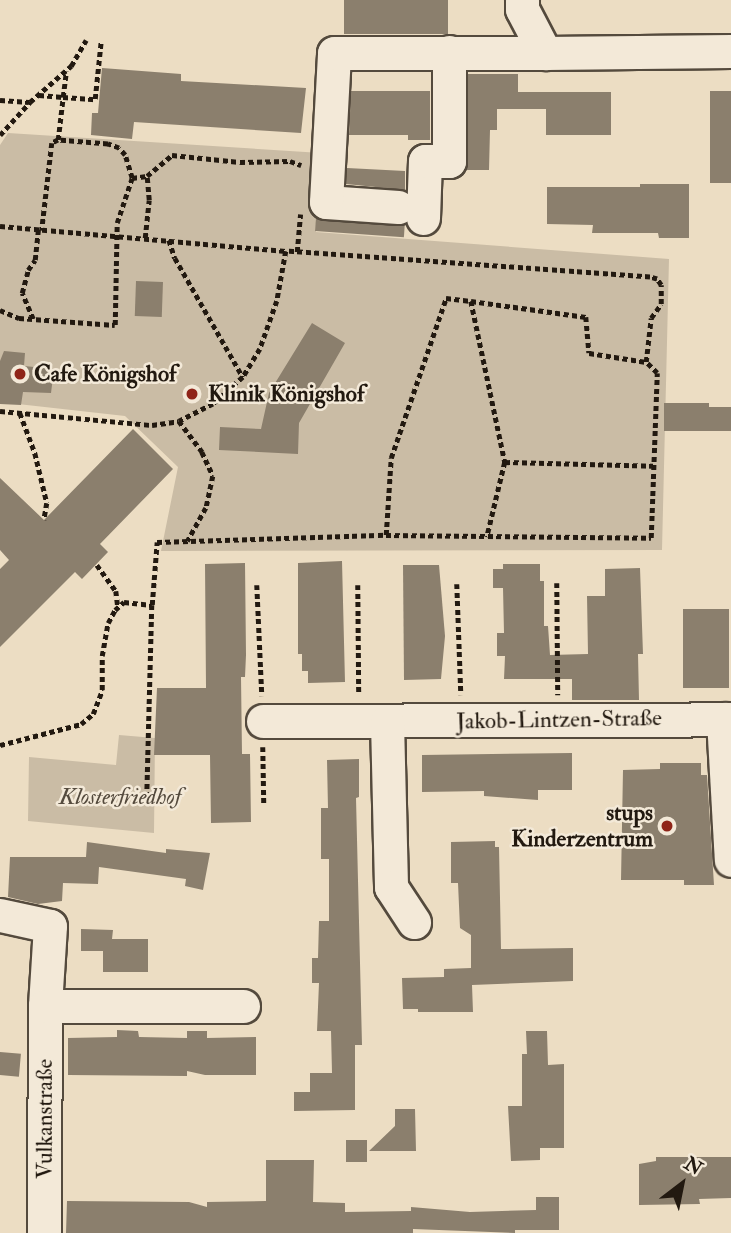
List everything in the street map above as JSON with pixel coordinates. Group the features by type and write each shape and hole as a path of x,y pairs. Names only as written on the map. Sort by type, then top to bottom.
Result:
{"street":[{"path":"522,0 522,9 545,53"},
{"path":"449,52 449,161 425,161 411,212 326,202 334,53 449,52 545,53 731,51"},
{"path":"727,719 731,860"},
{"name":"Jakob-Lintzen-Straße","path":"263,721 727,719"},
{"path":"373,722 391,887 414,922"},
{"name":"Vulkanstraße","path":"0,915 50,926 45,1006 44,1233"},
{"path":"45,1006 243,1006"}],"path":[{"path":"0,135 37,95 66,70 86,40"},
{"path":"37,95 95,99 101,41"},
{"path":"33,319 22,293 28,270 35,260 49,149 58,140 66,70"},
{"path":"0,100 30,102"},
{"path":"0,310 19,318 115,325 115,236 132,178 125,155 119,148 108,144 58,140"},
{"path":"132,178 147,176 172,155 180,153 240,162 290,160 301,164 305,171"},
{"path":"145,238 149,200 147,176"},
{"path":"297,252 301,211"},
{"path":"0,226 657,279 661,304 651,318 646,362"},
{"path":"169,240 175,258 243,377"},
{"path":"0,411 152,425 179,421 213,404 243,377 260,349 277,301 286,251"},
{"path":"147,796 156,542 386,535 651,538 657,373 646,362 589,353 586,317 446,298 391,458 386,535"},
{"path":"471,301 505,461 487,537"},
{"path":"20,413 35,453 47,503 44,520"},
{"path":"179,421 202,452 213,475 206,508 188,541"},
{"path":"505,461 653,466"},
{"path":"97,565 116,591 118,607"},
{"path":"557,583 559,720"},
{"path":"457,584 462,721"},
{"path":"358,585 373,722"},
{"path":"0,745 81,724 93,714 102,690 102,656 108,623 124,602 152,605"}],"green space":[{"path":"8,133 321,153 316,232 669,259 662,550 161,551 178,467 125,416 0,402 0,145"},
{"name":"Klosterfriedhof","path":"119,735 155,738 154,833 28,821 29,757 116,765"}],"building":[{"path":"344,0 448,0 448,34 344,34"},
{"path":"102,68 181,74 181,81 306,88 301,133 134,122 132,139 91,135 92,113 98,113"},
{"path":"468,74 518,74 518,92 611,92 611,135 546,135 546,109 497,109 497,130 490,130 489,170 466,170"},
{"path":"351,91 430,91 430,140 408,140 408,135 349,135"},
{"path":"710,91 731,91 731,183 710,183"},
{"path":"347,168 405,171 405,190 346,184"},
{"path":"640,184 689,184 689,238 659,238 658,233 592,233 593,225 547,224 547,187 640,187"},
{"path":"316,218 405,224 404,237 315,231"},
{"path":"136,281 163,282 162,317 135,316"},
{"path":"312,323 345,343 299,423 298,454 219,450 220,427 261,429 269,393"},
{"path":"4,351 25,353 24,366 54,369 51,393 23,392 21,405 0,404 0,361"},
{"path":"664,403 709,403 709,407 731,407 731,431 664,431"},
{"path":"133,429 173,469 100,544 108,552 82,579 75,572 0,647 0,569 9,560 0,550 0,478 44,520"},
{"path":"342,561 345,682 308,683 308,671 302,671 302,654 298,654 298,563"},
{"path":"245,563 246,655 245,677 241,677 242,754 250,754 251,822 211,823 210,755 154,755 157,688 206,688 205,564"},
{"path":"503,564 540,564 540,581 544,581 544,626 548,626 550,655 588,654 587,596 605,596 605,569 640,568 643,654 638,654 639,700 572,700 572,679 504,679 505,656 497,656 497,633 504,633 503,588 493,588 493,569 503,569"},
{"path":"403,565 439,565 445,636 441,679 404,680"},
{"path":"683,609 729,609 729,688 683,688"},
{"path":"572,753 572,790 538,790 538,800 484,796 484,791 422,792 422,755"},
{"path":"359,759 359,797 356,798 362,1045 355,1045 355,1110 294,1111 294,1092 310,1092 310,1073 332,1073 331,1031 317,1031 319,983 312,983 312,958 318,958 319,921 329,921 329,859 321,859 321,808 328,808 327,760"},
{"name":"stups Kinderzentrum","path":"660,763 701,763 701,775 707,775 714,885 684,885 684,880 621,880 623,770 660,769"},
{"path":"495,841 495,847 499,847 501,949 573,948 573,981 472,985 473,1012 418,1012 418,1009 403,1009 402,978 444,977 444,969 471,968 471,935 460,928 458,883 451,883 451,842"},
{"path":"87,842 166,853 166,849 210,853 203,890 185,886 186,879 99,867 98,884 63,883 62,901 38,904 8,897 10,857 86,857"},
{"path":"81,929 113,930 112,939 148,939 148,972 103,972 103,951 81,951"},
{"path":"117,1030 138,1031 139,1037 187,1038 187,1031 207,1031 207,1038 256,1037 256,1075 205,1075 187,1071 187,1076 68,1075 68,1038 117,1037"},
{"path":"526,1031 547,1031 548,1065 564,1064 564,1148 540,1148 540,1160 511,1161 508,1106 522,1106 522,1054 527,1054"},
{"path":"0,1052 21,1054 19,1077 0,1075"},
{"path":"395,1109 415,1109 416,1151 369,1151 395,1126"},
{"path":"346,1140 367,1140 367,1162 346,1162"},
{"path":"656,1157 731,1157 731,1198 699,1199 700,1204 639,1205 639,1164 656,1161"},
{"path":"266,1160 314,1160 313,1202 345,1203 345,1212 411,1211 411,1207 470,1212 536,1210 536,1197 559,1197 559,1230 515,1230 515,1233 413,1229 413,1233 66,1233 67,1201 189,1202 207,1207 207,1202 266,1201"}],"place":[{"name":"Cafe Königshof","path":"20,374"},
{"name":"Klinik Königshof","path":"192,394"},
{"name":"stups Kinderzentrum","path":"667,826"}]}
